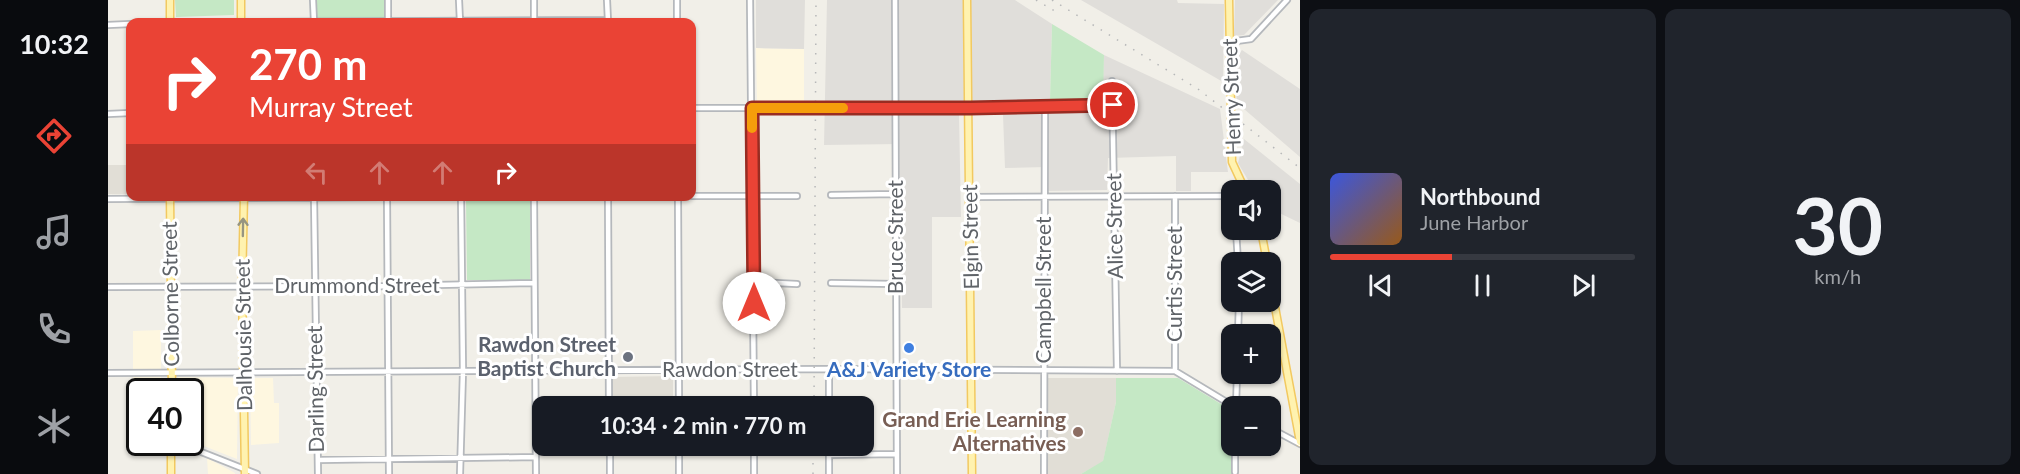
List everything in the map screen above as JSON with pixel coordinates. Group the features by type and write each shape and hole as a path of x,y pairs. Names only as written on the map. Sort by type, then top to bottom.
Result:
{"main road":[{"path":"170,0 170,18"},
{"path":"241,0 241,18"},
{"name":"Elgin Street","path":"967,0 970,108 972,474"},
{"name":"Henry Street","path":"1229,0 1232,162 1239,180"},
{"name":"Colborne Street","path":"170,201 172,378"},
{"name":"Dalhousie Street","path":"244,201 242,286 245,471"},
{"path":"1276,312 1300,443"},
{"path":"171,456 171,474"}],"street":[{"path":"313,0 314,18"},
{"path":"388,0 388,18"},
{"path":"459,0 460,18"},
{"path":"534,0 534,18"},
{"path":"607,0 608,18"},
{"path":"677,0 677,18"},
{"path":"750,0 754,396"},
{"name":"Bruce Street","path":"895,0 897,474"},
{"path":"1229,42 1251,39 1287,0"},
{"path":"108,25 126,24"},
{"name":"Alice Street","path":"1112,81 1117,371"},
{"path":"696,108 970,108 1113,105"},
{"name":"Campbell Street","path":"1044,474 1045,107"},
{"path":"108,114 126,113"},
{"path":"831,195 896,194"},
{"path":"696,196 797,196"},
{"name":"Curtis Street","path":"1175,196 1175,371"},
{"path":"970,197 1221,196"},
{"path":"108,199 126,199"},
{"name":"Darling Street","path":"314,201 318,474"},
{"path":"387,201 389,474"},
{"path":"460,474 463,371 461,201"},
{"path":"534,201 536,474"},
{"path":"608,201 609,396"},
{"path":"678,201 679,396"},
{"path":"754,282 796,284"},
{"name":"Drummond Street","path":"108,287 533,283"},
{"path":"831,283 895,284"},
{"path":"829,369 829,396"},
{"name":"Rawdon Street","path":"108,373 829,369 1175,371"},
{"path":"1175,371 1221,398"},
{"path":"1281,434 1300,443"},
{"path":"204,454 258,474"},
{"path":"874,454 897,454"},
{"path":"610,456 610,474"},
{"path":"679,456 679,474"},
{"path":"754,456 754,474"},
{"path":"829,456 829,474"},
{"path":"1235,456 1235,472"},
{"path":"318,460 536,457"}],"shaded area":[{"path":"756,0 805,0 804,49 756,48"},
{"path":"827,0 1015,0 1052,24 1050,100 1102,101 1104,55 1220,109 1228,172 1191,172 1191,191 1176,191 1176,156 1108,158 1107,190 1046,191 1046,167 1005,168 1003,115 959,115 961,217 932,217 932,308 902,308 899,144 824,145"},
{"path":"1081,0 1177,0 1178,3 1224,4 1223,82"},
{"path":"1235,0 1278,0 1244,35 1234,36"},
{"path":"756,48 804,49 804,103 757,103"},
{"path":"1242,50 1300,89 1300,157 1237,103 1234,60"},
{"path":"1244,139 1300,184 1300,223 1281,214 1281,180 1248,180 1238,163"},
{"path":"108,165 126,165 126,194 108,194"},
{"path":"161,330 161,378 133,378 133,331"},
{"path":"673,376 673,396 611,396 611,377"},
{"path":"178,377 238,378 237,459 204,446 204,378"},
{"path":"250,378 273,378 274,403 279,403 279,443 251,445"},
{"name":"Grand Erie Learning Alternatives","path":"1047,378 1116,378 1116,402 1103,462 1081,474 1048,474"},
{"path":"207,458 235,473 235,474 208,474"}],"green space":[{"path":"175,0 234,0 234,15 176,17"},
{"path":"313,0 388,0 388,18 314,18"},
{"path":"1052,24 1104,55 1103,101 1050,100"},
{"path":"466,201 530,201 530,280 467,280"},
{"path":"1116,378 1178,378 1221,404 1221,456 1233,456 1234,474 1081,474 1103,461 1116,402"}],"railway":[{"path":"814,396 816,0"},
{"path":"1036,0 1060,14"},
{"path":"1052,0 1198,89 1300,168"},
{"path":"813,456 813,474"}],"slow traffic":[{"path":"752,128 752,108 843,108"}],"place":[{"name":"A&J Variety Store","path":"909,348"},
{"name":"Rawdon Street Baptist Church","path":"628,357"},
{"name":"Grand Erie Learning Alternatives","path":"1078,432"}],"route":[{"path":"754,303 752,108 970,108 1113,105"}]}
